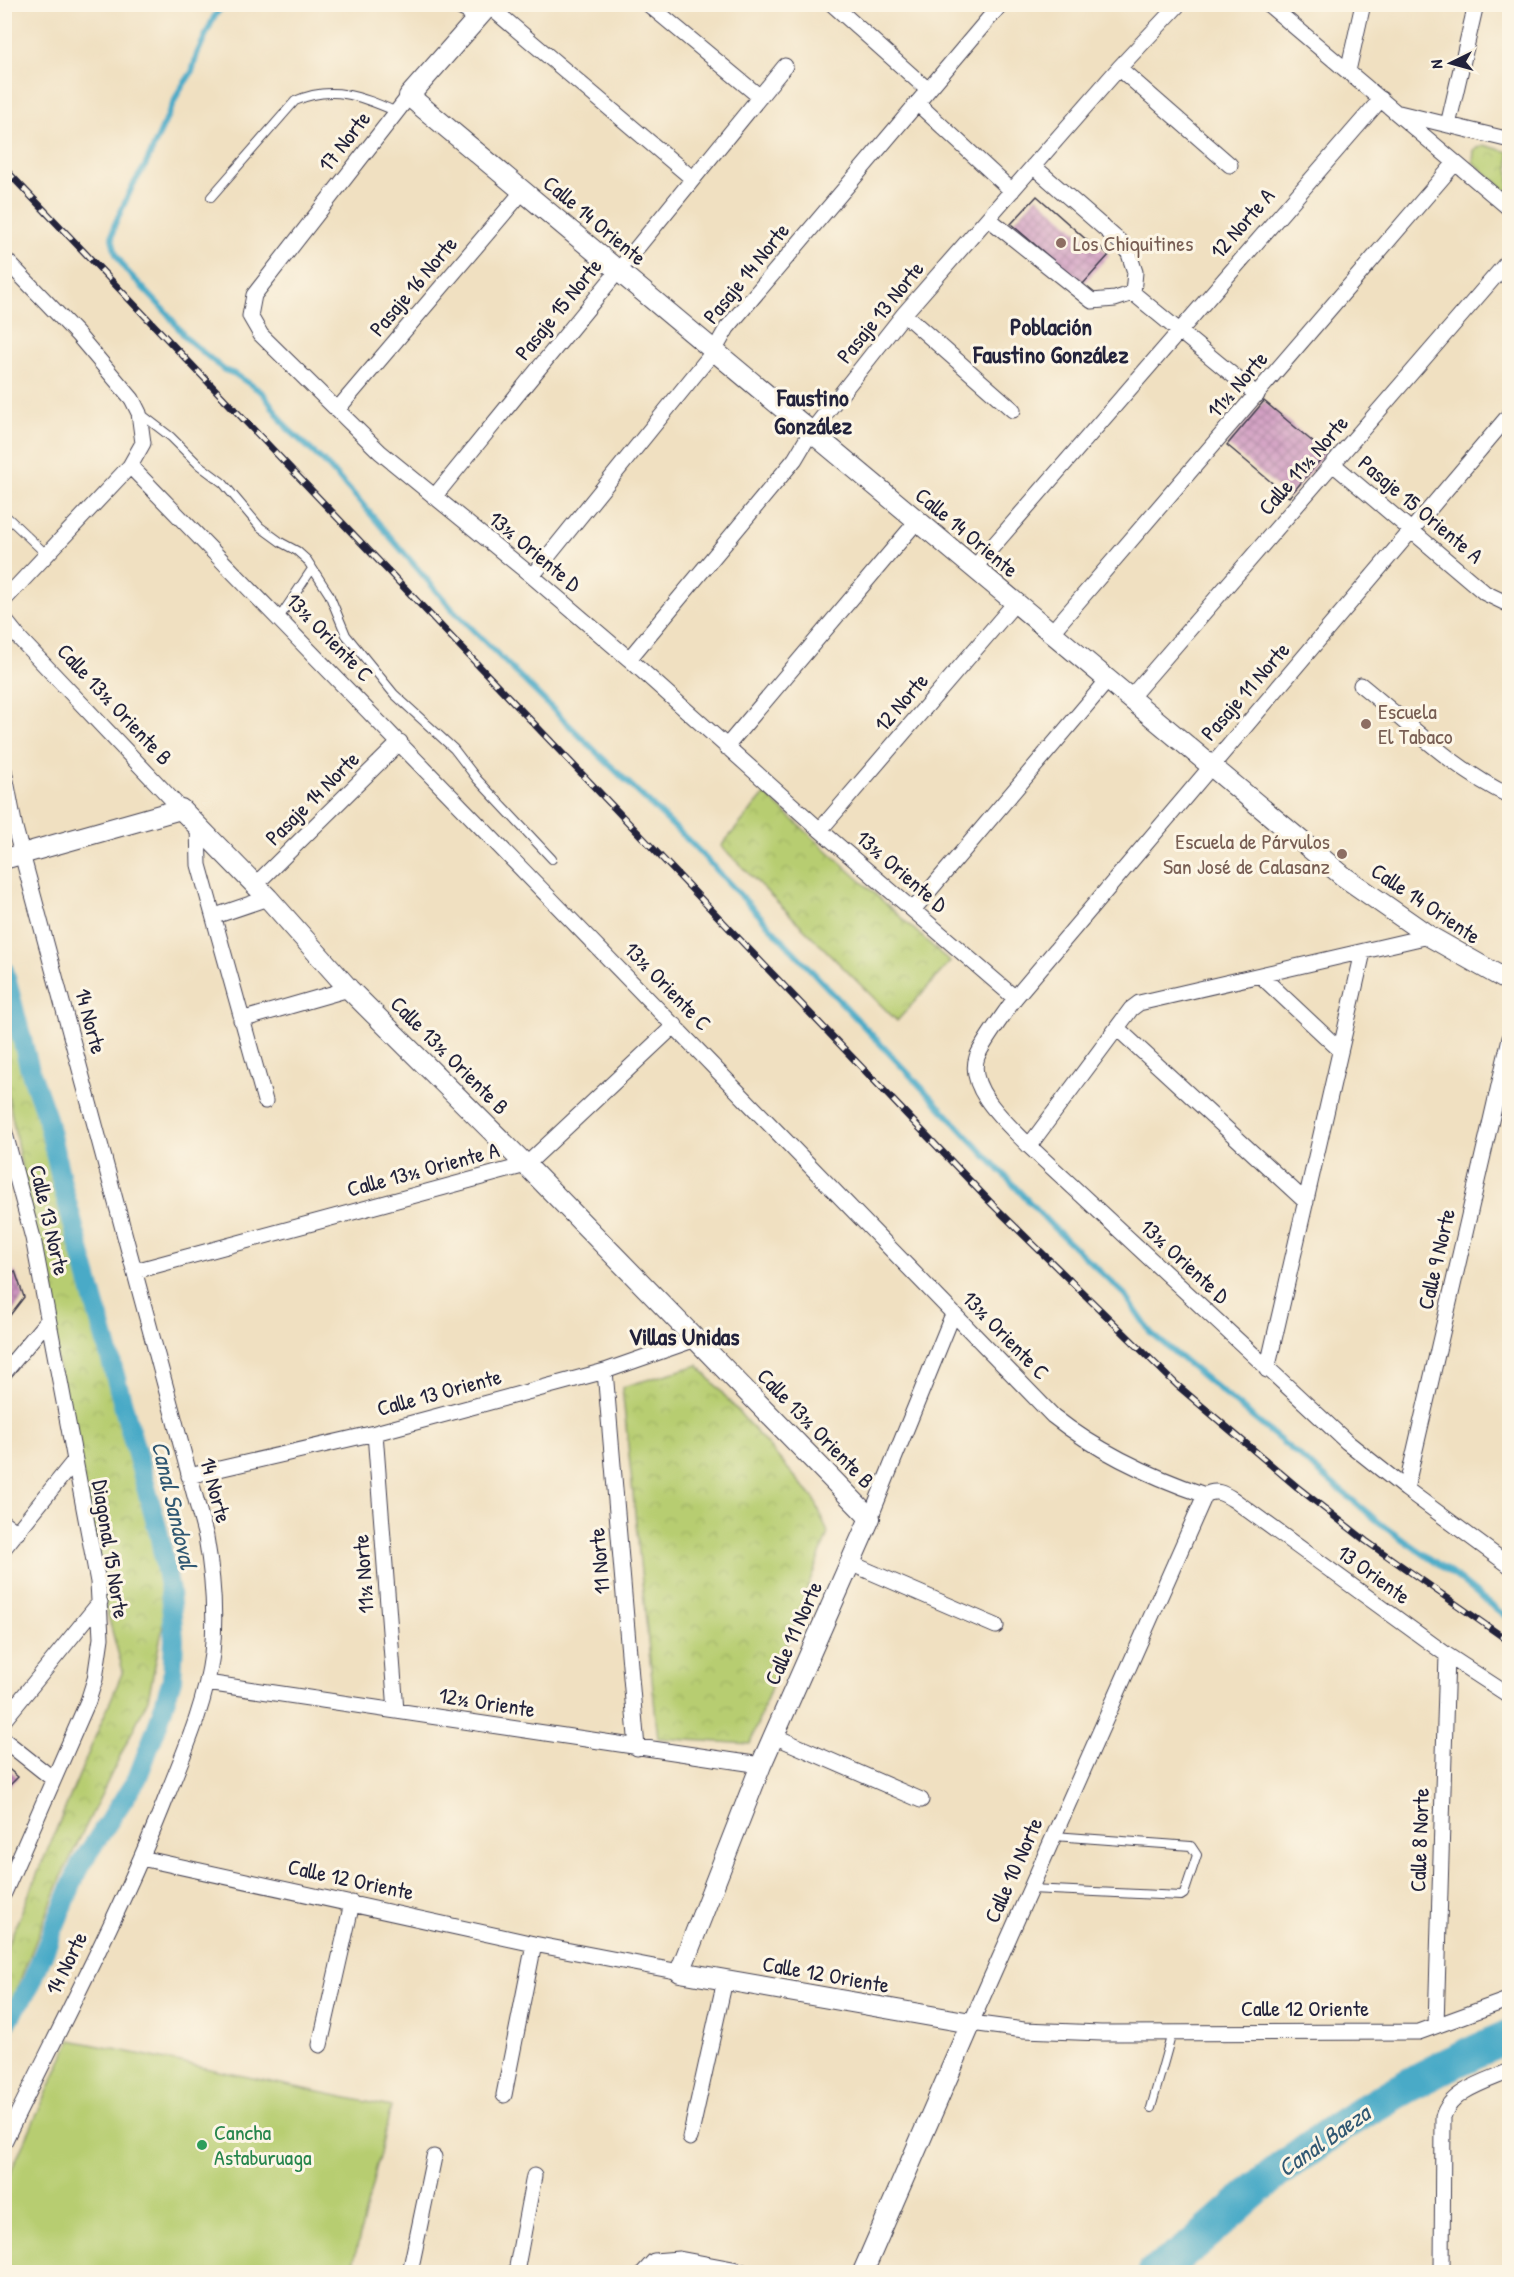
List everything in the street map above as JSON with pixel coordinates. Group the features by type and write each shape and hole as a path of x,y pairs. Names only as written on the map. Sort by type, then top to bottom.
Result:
{"street":[{"path":"648,4 760,97"},
{"path":"832,4 928,90"},
{"name":"Pasaje 14 Norte","path":"532,576 714,351 727,328 1001,4"},
{"name":"Pasaje 13 Norte","path":"629,659 795,459 811,432 904,314 1119,68 1179,4"},
{"path":"1268,4 1509,209"},
{"path":"1348,71 1363,4"},
{"path":"1448,125 1476,4"},
{"name":"17 Norte","path":"250,316 254,295 403,104 485,10"},
{"path":"485,10 693,179"},
{"name":"Pasaje 15 Norte","path":"434,497 785,66"},
{"path":"1119,68 1230,165"},
{"name":"12 Norte A","path":"974,568 1179,329 1381,99"},
{"path":"917,103 1012,191"},
{"name":"Calle 14 Oriente","path":"403,104 523,191 1342,876 1429,936 1509,982"},
{"path":"1396,112 1509,140"},
{"name":"11½ Norte","path":"1051,633 1455,163"},
{"path":"1033,166 1127,248 1135,272 1133,293"},
{"name":"Pasaje 16 Norte","path":"338,410 523,191"},
{"path":"989,219 1092,301 1115,299 1133,293"},
{"path":"4,258 99,359 132,399 139,413 142,443 130,465 4,600"},
{"name":"Calle 11½ Norte","path":"1129,699 1509,259"},
{"path":"1133,293 1257,395"},
{"path":"904,314 1013,410"},
{"name":"13½ Oriente D","path":"250,316 261,335 380,452 532,576 629,659 820,830 1015,998 977,1056 976,1078 982,1093 1029,1146 1267,1370 1347,1442 1406,1490 1509,1566"},
{"name":"Pasaje 11 Norte","path":"1015,998 1509,414"},
{"name":"Pasaje 15 Oriente A","path":"1334,464 1485,592 1509,605"},
{"name":"13½ Oriente C","path":"130,465 1053,1416 1068,1428 1162,1480 1208,1493"},
{"path":"726,747 917,521"},
{"name":"12 Norte","path":"820,830 1015,603"},
{"name":"Calle 13½ Oriente B","path":"4,619 20,639 262,892 349,989 526,1165 870,1518"},
{"path":"913,910 1107,681"},
{"path":"1361,685 1476,777 1509,796"},
{"name":"Pasaje 14 Norte","path":"262,892 400,742"},
{"name":"14 Norte","path":"4,770 15,828 14,856 135,1271 206,1537 212,1579 214,1628 207,1683 182,1758 141,1858 4,2142"},
{"path":"14,856 181,809"},
{"path":"198,826 199,866 215,916 241,1020 265,1101"},
{"path":"215,916 262,892"},
{"path":"1029,1146 1131,1009 1139,1003 1429,936"},
{"path":"1267,1370 1363,952"},
{"path":"1260,975 1340,1050"},
{"path":"241,1020 349,989"},
{"name":"Calle 13½ Oriente A","path":"135,1271 526,1165 675,1025"},
{"path":"1117,1028 1306,1202"},
{"name":"Calle 9 Norte","path":"1406,1490 1509,1038"},
{"name":"Calle 13 Norte","path":"4,1130 30,1227 48,1320"},
{"name":"Calle 11 Norte","path":"680,1972 761,1766 870,1518 954,1314"},
{"path":"4,1373 48,1320"},
{"name":"Diagonal 15 Norte","path":"4,1893 88,1701 101,1638 98,1582 48,1320"},
{"name":"Calle 13 Oriente","path":"189,1476 375,1433 605,1371 696,1339"},
{"name":"11 Norte","path":"605,1371 637,1748"},
{"name":"11½ Norte","path":"375,1433 396,1711"},
{"path":"4,1548 11,1528 75,1460"},
{"name":"13 Oriente","path":"1208,1493 1223,1493 1234,1500 1447,1655 1509,1696"},
{"name":"Calle 10 Norte","path":"863,2272 1030,1889 1208,1493"},
{"path":"850,1563 996,1626"},
{"path":"4,1720 100,1602"},
{"name":"Calle 8 Norte","path":"1436,2025 1447,1655"},
{"name":"12½ Oriente","path":"207,1683 761,1766"},
{"path":"774,1736 921,1800"},
{"path":"4,1740 53,1779"},
{"name":"Calle 12 Oriente","path":"141,1858 534,1944 971,2024 1024,2030 1101,2033 1419,2031 1509,1999"},
{"path":"320,2044 352,1903"},
{"path":"504,2095 534,1944"},
{"path":"690,2138 725,1980"},
{"path":"1442,2272 1443,2117 1446,2106 1457,2097 1509,2071"},
{"path":"410,2272 434,2157"},
{"path":"516,2272 534,2176"},
{"path":"644,2272 654,2261 679,2259 749,2272"}],"lane":[{"path":"446,4 485,10"},
{"path":"211,197 295,101 306,96 342,93 403,104"},
{"path":"139,413 171,437 199,465 223,483 260,527 307,560 329,594 346,635 394,694 454,749 477,779 552,859"},
{"path":"4,514 47,555"},
{"path":"279,618 312,569"},
{"path":"1030,1889 1181,1896 1184,1894 1197,1855 1191,1846 1054,1836"},
{"path":"1150,2108 1172,2033"}],"green space":[{"path":"1484,145 1509,152 1509,193 1473,162 1474,150"},
{"path":"765,794 950,962 897,1021 721,846"},
{"path":"4,975 170,1592 148,1699 64,1871 5,2018 5,1951 123,1671 96,1572 5,1078"},
{"path":"698,1365 815,1500 828,1533 750,1744 658,1738 622,1387"},
{"name":"Cancha Astaburuaga","path":"71,2040 391,2107 351,2272 5,2272 5,2184"}],"building":[{"name":"Los Chiquitines","path":"1037,196 1098,250 1100,247 1109,255 1082,285 1011,224"},
{"path":"1264,401 1326,453 1289,497 1227,445"},
{"path":"15,1271 24,1297 4,1323 4,1286"},
{"path":"4,1765 18,1777 4,1791"}],"waterway":[{"path":"224,4 214,17 197,54 192,72 179,91 145,166 133,185 114,226 112,238 116,254 125,269 167,313 186,338 224,370 235,374 263,393 287,428 324,462 357,498 452,609 693,845 1052,1226 1125,1295 1151,1333 1386,1528 1455,1576 1510,1620"},
{"name":"Canal Sandoval","path":"4,970 30,1070 47,1118 63,1188 159,1534 170,1592 174,1640 172,1679 137,1779 80,1865 30,1986 4,2027"},
{"name":"Canal Baeza","path":"1155,2272 1190,2247 1272,2176 1341,2126 1423,2077 1510,2036"}],"railway":[{"path":"4,168 993,1205 1177,1385 1297,1487 1366,1541 1510,1642"}],"place":[{"name":"Los Chiquitines","path":"1061,243"},
{"name":"Escuela El Tabaco","path":"1366,724"},
{"name":"Escuela de Párvulos San José de Calasanz","path":"1342,854"},
{"name":"Cancha Astaburuaga","path":"202,2145"}],"district":[{"name":"Población Faustino González","path":"1051,341"},
{"name":"Faustino González","path":"813,412"},
{"name":"Villas Unidas","path":"684,1337"}]}
